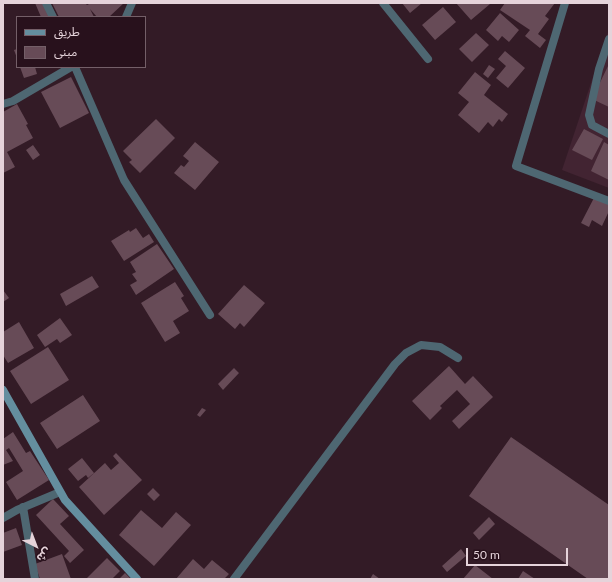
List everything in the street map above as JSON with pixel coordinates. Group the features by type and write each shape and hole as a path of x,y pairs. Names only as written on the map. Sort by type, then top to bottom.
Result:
{"street":[{"path":"46,3 52,16"},
{"path":"126,16 132,3"},
{"path":"383,3 428,59"},
{"path":"565,3 516,166 609,201"},
{"path":"609,39 599,70 589,115 592,125 609,134"},
{"path":"3,104 13,101 69,68"},
{"path":"75,68 124,180 210,315"},
{"path":"234,579 395,364 406,352 421,345 440,347 458,358"},
{"path":"3,390 65,500 137,579"},
{"path":"3,518 23,507 60,492"},
{"path":"23,507 35,579"}],"shaded area":[{"path":"609,29 609,188 562,170"}],"building":[{"path":"35,3 50,3 56,16 41,16"},
{"path":"52,3 85,3 87,5 91,3 124,3 110,16 96,16 90,9 94,16 58,16"},
{"path":"402,3 422,3 410,13"},
{"path":"456,3 490,3 490,4 471,20"},
{"path":"505,3 555,3 545,16 549,19 538,34 546,40 540,48 525,36 530,30 500,10"},
{"path":"443,7 456,22 435,40 422,25"},
{"path":"500,13 519,30 509,42 502,36 498,41 486,30"},
{"path":"476,33 489,45 472,62 459,49"},
{"path":"505,51 525,68 508,88 496,78 506,66 498,59"},
{"path":"609,64 609,107 592,99"},
{"path":"489,65 495,69 488,78 483,74"},
{"path":"20,68 35,68 37,74 24,78"},
{"path":"475,72 491,85 484,95 508,114 502,122 499,119 493,127 488,122 479,133 458,115 469,102 458,93"},
{"path":"71,77 89,113 60,128 41,92"},
{"path":"17,104 28,124 26,125 33,138 7,152 15,167 3,173 3,112"},
{"path":"156,119 175,138 140,173 129,162 132,160 123,151"},
{"path":"584,129 603,139 592,160 572,150"},
{"path":"195,142 219,162 195,190 174,173 181,165 184,167 189,161 183,156"},
{"path":"604,142 609,145 609,180 591,171"},
{"path":"33,145 40,155 33,160 26,150"},
{"path":"596,194 609,201 609,211 602,226 592,220 589,227 581,223"},
{"path":"136,228 143,238 149,234 154,242 124,261 111,241 129,230 130,232"},
{"path":"157,244 174,269 136,295 130,285 137,281 132,274 136,272 130,262"},
{"path":"92,276 99,287 66,306 60,294"},
{"path":"175,282 184,296 181,298 189,311 173,321 180,333 165,342 141,303"},
{"path":"244,285 265,303 244,327 240,323 235,329 218,314"},
{"path":"3,290 9,298 3,302"},
{"path":"60,318 72,335 60,343 57,339 45,347 37,335"},
{"path":"19,322 34,348 8,363 3,355 3,332"},
{"path":"48,347 69,380 31,404 10,371"},
{"path":"449,366 465,384 473,376 493,397 459,429 452,421 470,404 457,390 440,406 442,408 430,420 412,401"},
{"path":"234,368 239,373 223,390 218,384"},
{"path":"83,395 100,421 57,449 40,423"},
{"path":"202,408 206,410 200,417 197,415"},
{"path":"13,432 26,453 30,451 49,480 17,500 6,482 23,471 9,448 6,450 13,461 3,465 3,439"},
{"path":"511,437 609,505 609,579 588,579 469,496"},
{"path":"116,453 142,480 104,515 79,487 105,463 111,470 119,463 113,456"},
{"path":"82,458 94,473 88,478 86,475 78,481 68,469"},
{"path":"153,488 160,495 154,501 147,494"},
{"path":"53,499 69,516 60,524 84,550 70,563 64,556 69,551 36,515"},
{"path":"141,510 162,528 176,512 191,525 154,566 119,535"},
{"path":"489,517 495,524 479,540 473,533"},
{"path":"16,528 22,545 3,552 3,533"},
{"path":"461,549 466,556 447,572 442,566"},
{"path":"62,554 71,579 40,579 35,564"},
{"path":"107,558 120,571 112,579 86,579"},
{"path":"193,559 204,569 212,560 229,574 224,579 176,579"},
{"path":"475,565 493,579 463,579"},
{"path":"523,571 535,579 518,579"},
{"path":"125,573 131,579 119,579"},
{"path":"373,574 380,579 370,579"}]}
